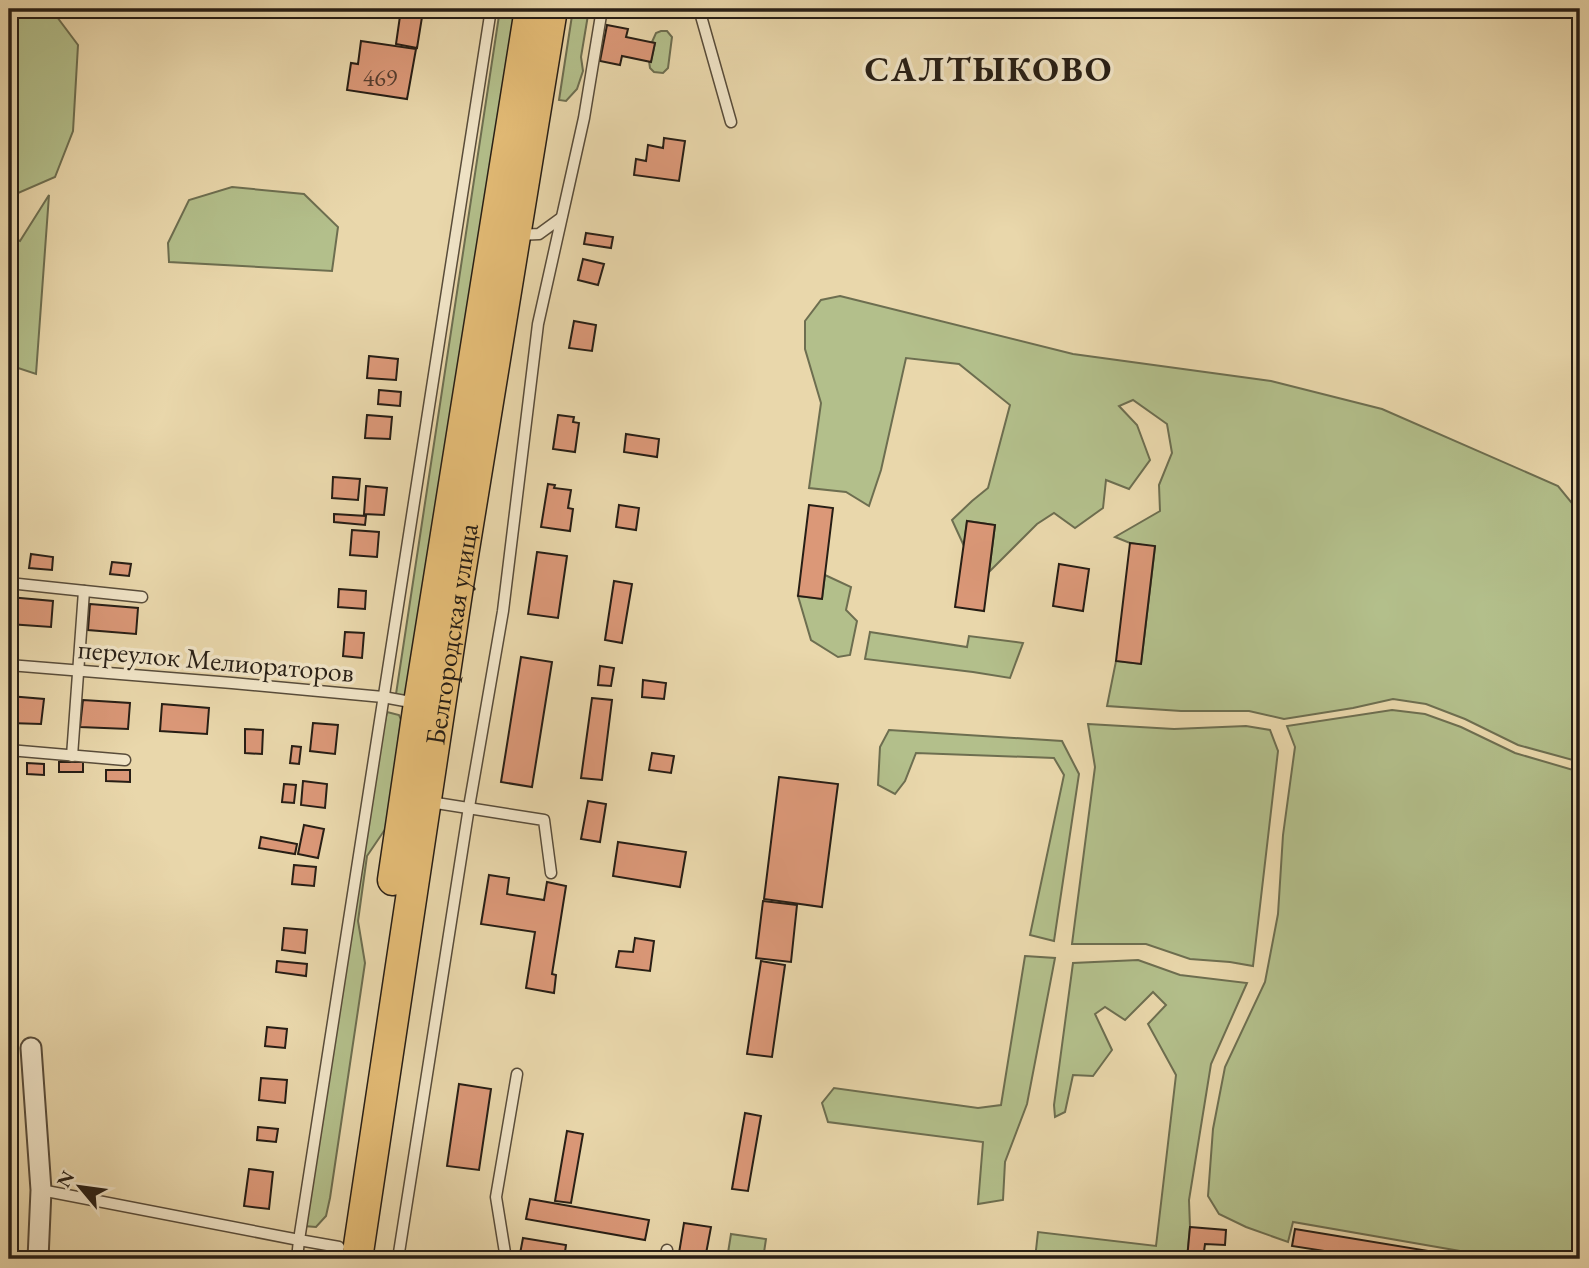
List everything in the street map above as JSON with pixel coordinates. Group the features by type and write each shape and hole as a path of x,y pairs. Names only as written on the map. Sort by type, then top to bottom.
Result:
{"main road":[{"name":"Белгородская улица","path":"345,1255 426,801 458,586 516,235 510,202 530,9"},
{"name":"Белгородская улица","path":"345,1255 419,703 510,202 552,9"}],"street":[{"path":"31,1048 41,1190 38,1259"}],"lane":[{"path":"297,1259 491,9"},
{"path":"398,1259 469,807 503,611 538,324 584,118 602,9"},
{"path":"699,9 731,122"},
{"path":"516,235 539,234 561,218"},
{"path":"9,583 142,597"},
{"path":"72,756 84,591"},
{"name":"переулок Мелиораторов","path":"9,665 383,697 419,703"},
{"path":"9,750 125,760"},
{"path":"426,801 544,820 551,873"},
{"path":"506,1259 496,1197 517,1074"},
{"path":"41,1190 299,1240 345,1255"}],"green space":[{"path":"9,9 51,9 78,45 73,131 55,177 9,197"},
{"path":"500,9 520,9 406,698 396,694"},
{"path":"573,9 589,9 581,57 583,71 577,89 566,101 559,100"},
{"path":"667,31 672,37 668,68 663,73 654,72 649,61 655,43 652,42 656,33"},
{"path":"232,187 304,194 338,227 332,271 169,262 168,243 189,200"},
{"path":"49,195 36,374 9,365 9,236 20,241"},
{"path":"840,296 1073,354 1271,381 1382,409 1558,486 1580,513 1580,762 1518,745 1465,719 1426,704 1393,699 1284,719 1249,711 1181,711 1107,706 1116,661 1141,664 1155,547 1130,543 1115,537 1160,511 1159,485 1172,453 1167,424 1133,400 1119,406 1137,425 1150,460 1129,489 1106,480 1103,508 1075,528 1054,513 1037,524 989,572 995,525 967,521 964,546 952,520 988,488 1010,405 959,364 906,358 881,470 869,506 846,492 809,488 821,403 805,349 805,321 821,300"},
{"path":"825,575 851,587 846,610 857,621 850,655 838,657 811,640 798,596 822,599"},
{"path":"870,632 967,647 969,636 1023,643 1010,678 865,659"},
{"path":"1392,710 1425,714 1461,727 1515,753 1580,772 1580,1259 1506,1259 1293,1222 1288,1242 1219,1214 1208,1196 1213,1129 1225,1067 1265,982 1278,914 1283,835 1295,747 1287,726"},
{"path":"387,712 399,715 401,720 388,825 367,856 358,921 365,963 330,1198 326,1216 316,1227 304,1226 367,802"},
{"path":"1088,724 1174,729 1246,726 1270,730 1278,751 1253,966 1190,959 1146,944 1072,944 1095,767"},
{"path":"889,730 1062,741 1079,774 1054,941 1030,935 1064,775 1054,758 916,753 905,781 895,794 878,785 880,747"},
{"path":"1025,956 1055,958 1027,1104 1005,1162 1003,1200 978,1204 983,1142 828,1122 822,1103 834,1088 978,1108 1001,1105"},
{"path":"1138,960 1180,975 1247,983 1211,1064 1189,1200 1187,1259 1035,1259 1038,1232 1156,1246 1176,1075 1148,1024 1166,1005 1153,992 1125,1020 1105,1007 1095,1014 1112,1050 1093,1076 1073,1075 1065,1112 1055,1117 1054,1105 1073,963"},
{"path":"731,1234 766,1239 763,1259 727,1259"}],"building":[{"path":"401,9 423,11 417,48 396,44"},
{"path":"607,25 628,29 626,37 655,43 651,62 622,56 620,65 600,61"},
{"path":"361,41 416,49 407,99 347,90 351,63 358,64"},
{"path":"664,138 685,141 679,181 634,175 636,159 646,161 648,145 663,148"},
{"path":"586,233 613,237 611,248 584,244"},
{"path":"583,259 604,264 598,285 578,280"},
{"path":"574,321 596,325 592,351 569,348"},
{"path":"369,356 398,359 396,380 367,378"},
{"path":"379,390 401,392 400,406 378,404"},
{"path":"367,415 392,417 390,439 365,438"},
{"path":"558,415 574,417 573,422 579,423 575,452 553,449"},
{"path":"626,434 659,439 657,457 624,452"},
{"path":"333,477 360,479 358,500 332,498"},
{"path":"548,484 555,485 554,488 571,490 568,508 573,509 570,531 541,527"},
{"path":"366,486 387,488 384,515 364,514"},
{"path":"619,505 639,508 636,530 616,527"},
{"path":"809,505 833,508 822,599 798,596"},
{"path":"334,514 366,516 365,525 334,522"},
{"path":"967,521 995,525 984,611 955,607"},
{"path":"352,530 379,532 377,557 350,555"},
{"path":"1130,543 1155,546 1141,664 1116,661"},
{"path":"537,552 567,556 558,618 528,614"},
{"path":"31,554 53,557 52,570 29,568"},
{"path":"112,562 131,564 129,576 110,574"},
{"path":"1059,564 1089,569 1083,611 1053,606"},
{"path":"614,581 632,584 622,643 605,640"},
{"path":"339,589 366,591 365,609 338,607"},
{"path":"9,597 53,601 51,627 9,624"},
{"path":"90,604 138,608 136,634 88,630"},
{"path":"345,632 364,633 362,658 343,656"},
{"path":"521,657 552,662 532,787 501,782"},
{"path":"600,666 614,668 611,686 598,685"},
{"path":"643,680 666,683 664,699 642,697"},
{"path":"9,696 44,699 41,724 9,723"},
{"path":"592,698 612,700 602,780 581,778"},
{"path":"83,700 130,703 128,729 80,727"},
{"path":"162,704 209,708 207,734 160,731"},
{"path":"313,723 338,725 335,754 310,751"},
{"path":"245,729 263,730 262,754 245,753"},
{"path":"292,746 301,747 299,764 290,763"},
{"path":"652,753 674,756 671,773 649,770"},
{"path":"59,762 83,762 83,772 59,772"},
{"path":"27,763 44,764 44,775 27,774"},
{"path":"106,770 130,770 130,782 106,781"},
{"path":"779,777 838,784 822,907 764,899"},
{"path":"303,781 327,784 325,808 301,805"},
{"path":"284,784 296,785 294,803 282,802"},
{"path":"588,801 606,804 600,842 581,839"},
{"path":"304,825 324,829 318,858 298,854"},
{"path":"261,837 297,844 295,854 259,848"},
{"path":"618,842 686,852 680,887 613,876"},
{"path":"294,865 316,867 314,886 292,884"},
{"path":"489,875 509,878 507,894 544,900 547,882 566,886 552,974 556,975 554,993 526,988 535,932 481,924"},
{"path":"763,901 797,905 791,962 756,958"},
{"path":"284,928 307,930 305,953 282,950"},
{"path":"635,938 654,941 650,971 616,967 619,951 633,952"},
{"path":"277,961 307,964 306,976 276,972"},
{"path":"761,961 785,965 772,1057 747,1054"},
{"path":"267,1027 287,1029 285,1048 265,1046"},
{"path":"261,1078 287,1080 285,1103 259,1100"},
{"path":"459,1084 491,1089 479,1170 447,1166"},
{"path":"745,1113 761,1116 748,1191 732,1189"},
{"path":"258,1127 278,1129 276,1142 257,1140"},
{"path":"567,1131 583,1134 571,1203 555,1201"},
{"path":"249,1169 273,1172 269,1209 244,1206"},
{"path":"530,1199 649,1220 645,1240 526,1219"},
{"path":"684,1223 711,1227 705,1259 678,1259"},
{"path":"1190,1227 1226,1230 1225,1245 1205,1244 1203,1259 1187,1259"},
{"path":"1295,1229 1465,1259 1376,1259 1292,1246"},
{"path":"523,1238 566,1245 564,1259 519,1259"}],"district":[{"name":"САЛТЫКОВО","path":"989,68"}]}
